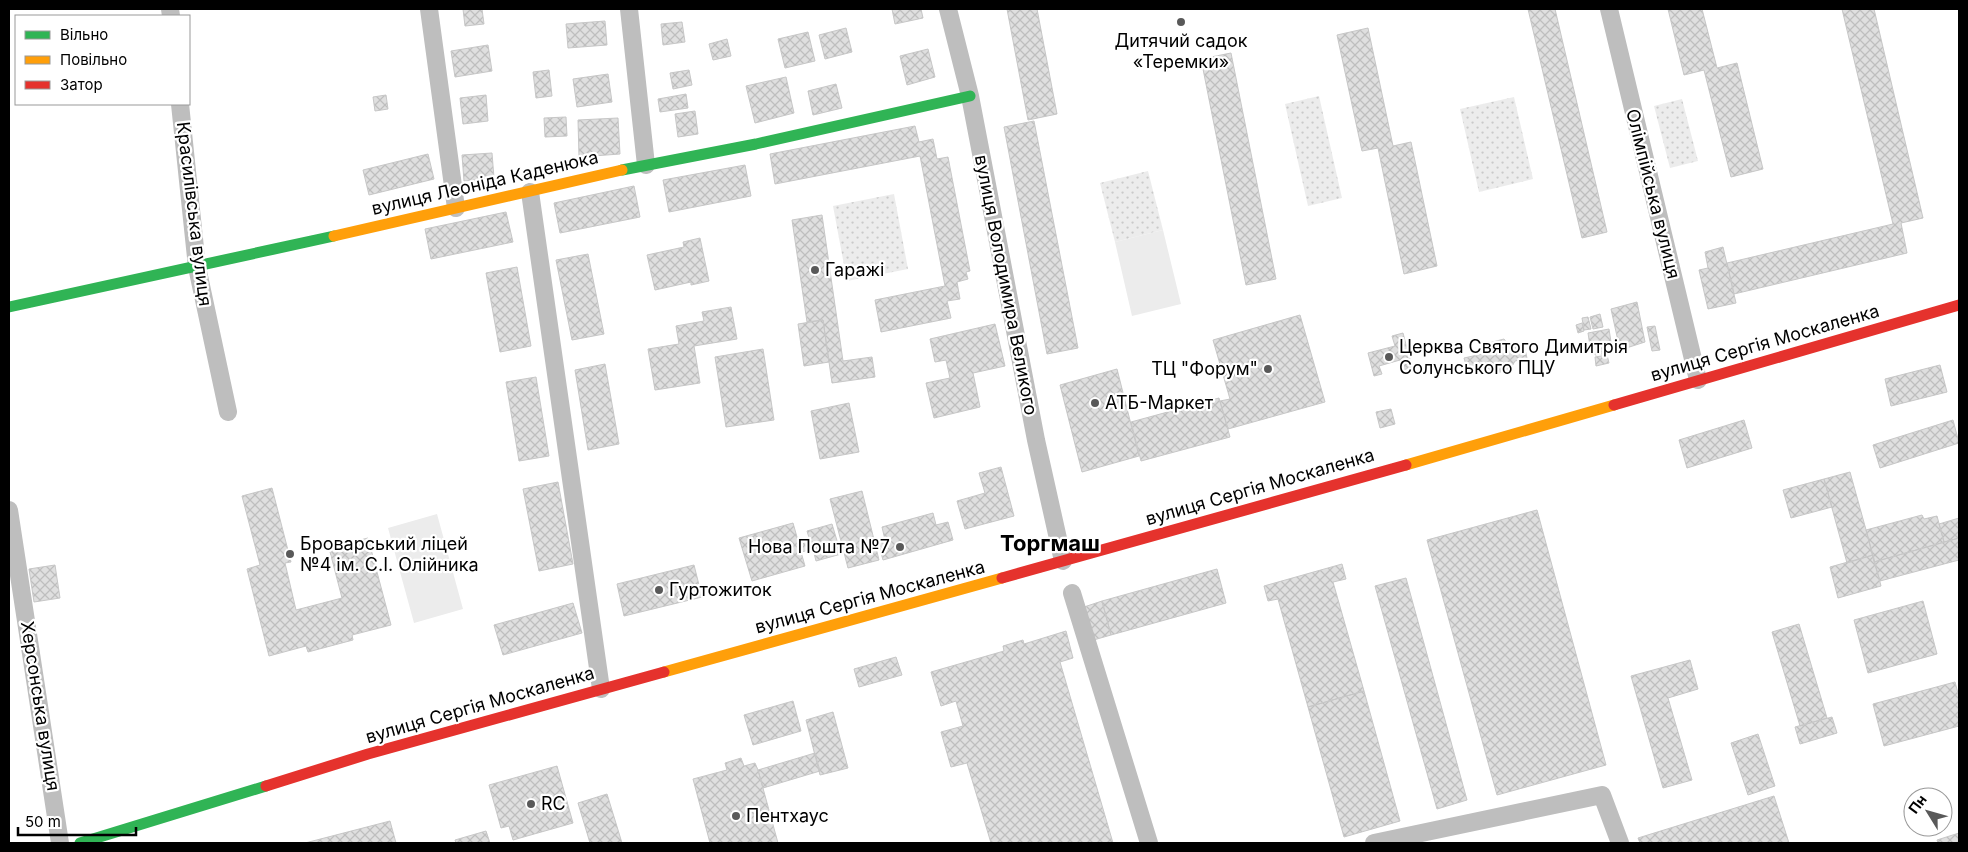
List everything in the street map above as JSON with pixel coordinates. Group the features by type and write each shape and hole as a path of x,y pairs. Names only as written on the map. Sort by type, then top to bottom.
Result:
{"main road":[{"name":"вулиця Леоніда Каденюка","path":"9,307 197,267 646,165 756,144 970,96"},
{"name":"вулиця Сергія Москаленка","path":"80,843 368,754 1063,561 1959,305"}],"street":[{"path":"429,9 456,208"},
{"path":"629,9 646,165"},
{"name":"вулиця Володимира Великого","path":"948,9 970,96 1036,440 1063,561"},
{"name":"Олімпійська вулиця","path":"1609,9 1698,380"},
{"name":"Красилівська вулиця","path":"180,105 197,267 228,412"},
{"path":"530,192 601,690"},
{"name":"Херсонська вулиця","path":"9,510 60,843"},
{"path":"1072,593 1150,843"},
{"path":"1374,843 1602,794 1620,843"}],"shaded area":[{"path":"1319,96 1342,198 1308,206 1285,104"},
{"path":"1514,97 1533,179 1479,192 1460,109"},
{"path":"1682,99 1698,161 1670,168 1654,106"},
{"path":"1148,171 1163,230 1115,242 1100,183"},
{"path":"894,194 908,269 847,281 833,206"},
{"path":"1163,230 1181,304 1132,316 1115,242"},
{"path":"437,514 463,609 414,623 388,528"}],"building":[{"path":"463,9 482,9 484,24 465,26"},
{"path":"892,9 921,9 923,18 895,24"},
{"path":"1007,9 1037,9 1057,114 1028,120"},
{"path":"1528,9 1555,9 1607,232 1582,238"},
{"path":"1668,9 1702,9 1717,68 1737,63 1763,169 1731,177 1704,70 1684,75"},
{"path":"1842,9 1874,9 1923,218 1901,223 1907,253 1734,294 1727,263 1893,224"},
{"path":"605,21 607,45 568,48 566,24"},
{"path":"682,22 685,42 663,45 661,24"},
{"path":"846,28 852,52 825,59 819,35"},
{"path":"1368,28 1393,146 1411,142 1437,266 1404,274 1378,148 1362,151 1337,35"},
{"path":"808,32 815,61 785,68 778,39"},
{"path":"727,39 731,56 713,60 709,44"},
{"path":"488,45 492,71 455,77 451,51"},
{"path":"928,49 935,77 907,85 900,56"},
{"path":"1231,53 1276,279 1246,285 1201,59"},
{"path":"549,70 552,96 536,98 533,72"},
{"path":"689,70 692,85 673,89 670,73"},
{"path":"608,74 612,102 577,107 573,79"},
{"path":"786,77 794,113 755,123 746,86"},
{"path":"836,84 842,108 813,115 808,91"},
{"path":"686,94 688,108 660,112 658,99"},
{"path":"386,95 388,109 375,111 373,97"},
{"path":"486,95 488,121 463,124 460,98"},
{"path":"695,111 698,134 678,137 675,114"},
{"path":"566,117 567,136 545,137 544,118"},
{"path":"618,118 620,154 579,157 578,120"},
{"path":"1034,121 1078,348 1047,354 1004,127"},
{"path":"915,126 919,142 933,139 937,159 948,157 970,271 966,272 968,279 957,282 960,299 947,301 951,318 881,332 875,300 945,286 920,156 775,184 770,154"},
{"path":"492,153 494,178 464,181 462,155"},
{"path":"428,154 434,179 369,195 363,170"},
{"path":"745,165 751,196 669,212 663,180"},
{"path":"634,186 640,217 560,233 554,203"},
{"path":"506,212 513,242 431,259 425,229"},
{"name":"Гаражі","path":"822,215 843,361 872,357 875,377 832,383 823,320 807,322 792,220"},
{"path":"700,238 709,281 691,285 691,282 655,290 647,255 684,247 683,242"},
{"path":"1723,247 1736,303 1708,309 1699,270 1708,268 1705,252"},
{"path":"588,254 604,334 572,340 556,260"},
{"path":"517,267 531,346 500,352 486,273"},
{"path":"1637,302 1645,342 1620,350 1611,309"},
{"path":"731,307 737,339 694,346 700,383 655,390 648,349 679,344 676,326 704,321 702,312"},
{"path":"1600,314 1603,327 1593,329 1590,317"},
{"name":"ТЦ \"Форум\"","path":"1300,315 1325,402 1228,429 1220,401 1230,399 1213,340"},
{"path":"1588,317 1591,329 1584,330 1582,318"},
{"path":"823,320 829,362 804,366 798,324"},
{"path":"1582,323 1584,331 1578,333 1576,325"},
{"path":"995,324 1005,366 973,373 980,407 934,418 926,383 950,378 946,360 935,362 930,339"},
{"path":"1655,326 1660,350 1652,351 1647,327"},
{"path":"1609,329 1611,342 1590,346 1588,333"},
{"name":"Церква Святого Димитрія Солунського ПЦУ","path":"1403,333 1412,367 1403,370 1400,360 1379,366 1382,374 1374,376 1368,353 1395,346 1392,336"},
{"path":"1504,339 1511,348 1524,345 1527,358 1515,361 1510,370 1495,373 1486,367 1468,372 1464,358 1482,354 1485,344"},
{"path":"1606,345 1608,353 1595,355 1594,347"},
{"path":"763,349 774,420 726,427 715,357"},
{"path":"1607,355 1609,363 1596,366 1595,357"},
{"path":"605,364 619,444 588,450 575,370"},
{"path":"1940,365 1947,392 1891,406 1885,379"},
{"name":"АТБ-Маркет","path":"1117,369 1139,456 1082,472 1060,385"},
{"path":"536,377 549,456 519,461 506,382"},
{"path":"1219,398 1230,437 1141,461 1131,422"},
{"path":"849,403 859,452 820,459 811,411"},
{"path":"1391,409 1395,424 1380,428 1376,412"},
{"path":"1744,420 1752,448 1687,468 1679,440"},
{"path":"1953,420 1959,443 1880,468 1873,445"},
{"path":"1001,467 1014,516 965,529 957,501 985,493 979,473"},
{"path":"1850,472 1873,555 1847,563 1824,479"},
{"path":"1824,479 1832,507 1791,518 1783,490"},
{"path":"558,482 573,564 539,571 523,489"},
{"path":"272,488 291,562 285,563 296,610 342,598 329,548 368,538 391,625 352,635 353,640 308,652 306,646 269,656 247,569 260,565 242,496"},
{"path":"862,491 879,560 848,568 830,499"},
{"path":"1537,510 1606,765 1497,795 1427,540"},
{"path":"933,513 936,525 948,522 953,540 883,560 878,542 885,540 882,527"},
{"path":"1922,515 1924,519 1937,516 1944,542 1874,562 1866,530"},
{"path":"1959,518 1959,538 1944,542 1939,524"},
{"path":"793,523 799,544 810,541 807,531 832,524 841,554 816,561 813,549 801,552 805,566 752,581 739,538"},
{"path":"1959,538 1959,560 1880,581 1874,562"},
{"path":"1873,555 1881,586 1838,598 1830,567"},
{"path":"1342,564 1346,579 1333,582 1364,691 1308,707 1278,599 1268,601 1264,586"},
{"path":"55,565 60,598 34,602 29,569"},
{"name":"Гуртожиток","path":"694,565 702,597 624,616 617,584"},
{"path":"1217,569 1226,603 1111,635 1102,601"},
{"path":"1406,578 1467,800 1437,809 1375,586"},
{"path":"1102,601 1111,635 1090,641 1081,608"},
{"path":"1923,601 1937,654 1868,673 1854,620"},
{"path":"573,603 582,633 503,655 494,625"},
{"path":"1799,624 1827,718 1800,726 1772,632"},
{"path":"1066,631 1073,658 1060,662 1113,843 991,843 967,763 951,767 941,732 963,726 956,701 941,706 931,672 1004,651 1003,646 1023,640 1024,644"},
{"path":"896,657 902,675 859,687 854,669"},
{"path":"1690,660 1698,689 1668,698 1692,780 1663,788 1631,676"},
{"path":"1955,682 1959,697 1959,726 1884,746 1873,704"},
{"path":"1364,691 1400,821 1344,837 1308,707"},
{"path":"793,701 801,731 753,745 744,715"},
{"path":"833,712 848,768 820,775 806,720"},
{"path":"1832,717 1837,733 1800,744 1795,727"},
{"path":"1758,734 1775,786 1748,795 1731,743"},
{"path":"815,753 820,771 763,788 758,770"},
{"name":"Пентхаус","path":"741,758 744,766 755,763 778,843 710,843 693,779 727,770 725,763"},
{"name":"RC","path":"557,766 573,823 513,840 509,826 501,828 489,785"},
{"path":"607,794 622,843 590,843 578,803"},
{"path":"1774,796 1789,843 1640,843 1638,838"},
{"path":"390,821 396,843 305,843"},
{"path":"486,831 490,843 456,843 455,840"},
{"path":"1959,833 1959,843 1938,843 1937,840 1953,837 1953,835"}],"traffic: fast":[{"path":"622,170 756,144 970,96"},
{"path":"9,307 334,236"},
{"path":"80,843 266,786"}],"traffic: slow":[{"path":"334,236 622,170"},
{"path":"1406,465 1614,405"},
{"path":"664,672 1002,578"}],"traffic: jam":[{"path":"1614,405 1959,305"},
{"path":"1002,578 1406,465"},
{"path":"266,786 368,754 664,672"}],"place":[{"name":"Дитячий садок «Теремки»","path":"1181,22"},
{"name":"Гаражі","path":"815,270"},
{"name":"Церква Святого Димитрія Солунського ПЦУ","path":"1389,357"},
{"name":"ТЦ \"Форум\"","path":"1268,369"},
{"name":"АТБ-Маркет","path":"1095,403"},
{"name":"Нова Пошта №7","path":"900,547"},
{"name":"Броварський ліцей №4 ім. С.І. Олійника","path":"290,554"},
{"name":"Гуртожиток","path":"659,590"},
{"name":"RC","path":"531,804"},
{"name":"Пентхаус","path":"736,816"}],"district":[{"name":"Торгмаш","path":"1050,543"}]}
